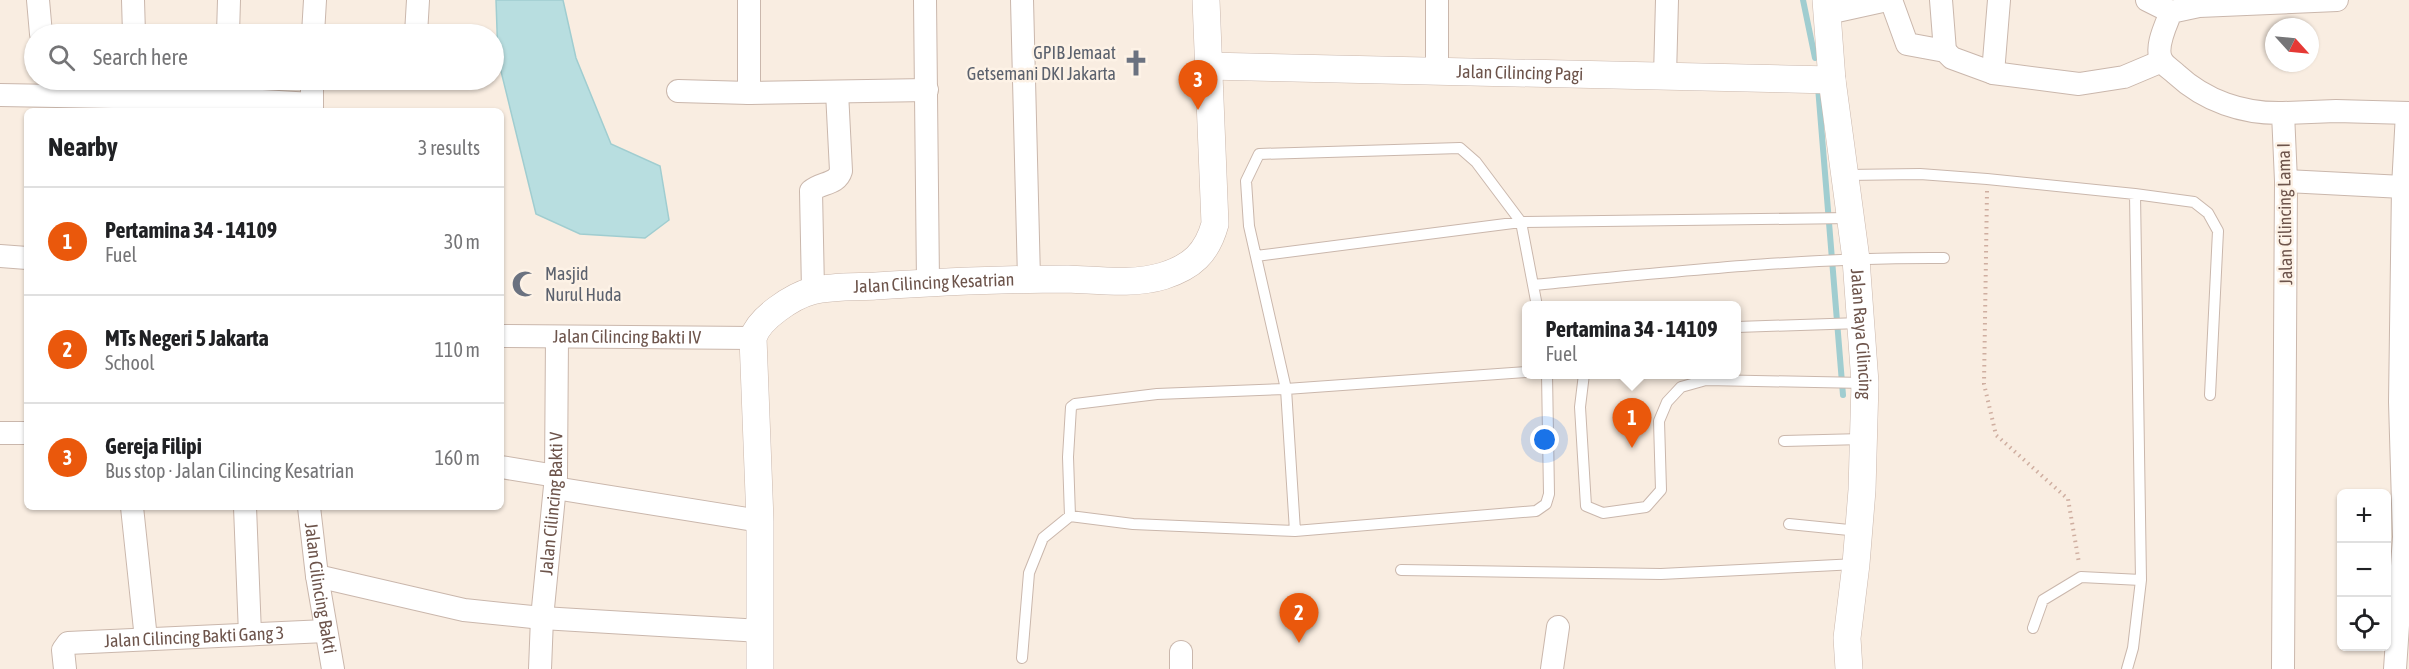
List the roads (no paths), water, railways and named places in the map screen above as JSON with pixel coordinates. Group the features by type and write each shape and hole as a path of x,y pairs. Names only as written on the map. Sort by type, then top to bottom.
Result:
{"street":[{"path":"38,0 40,24"},
{"path":"133,0 134,24"},
{"path":"228,24 229,0"},
{"path":"314,24 315,0"},
{"path":"417,24 418,0"},
{"path":"749,0 749,93"},
{"path":"924,0 928,283"},
{"path":"1022,0 1029,279"},
{"name":"Jalan Cilincing Kesatrian","path":"753,338 759,324 766,318 813,290 1029,279 1139,280 1162,276 1182,268 1199,257 1211,242 1215,224 1206,0"},
{"path":"1437,0 1437,70"},
{"path":"1665,76 1667,0"},
{"path":"1827,6 1889,0 1907,44 1945,51 1952,58 1993,73 2079,84 2124,77 2162,61"},
{"path":"1941,0 1945,51"},
{"path":"1993,73 1999,0"},
{"path":"2147,0 2171,12 2199,6 2337,0"},
{"name":"Jalan Raya Cilincing","path":"1827,6 1832,80 1852,218 1865,383 1859,531 1847,638 1849,669"},
{"path":"2171,12 2160,48 2162,61 2190,87 2215,101 2265,114 2336,111 2408,113 2403,187 2400,402 2404,537 2395,669"},
{"name":"Jalan Cilincing Pagi","path":"1208,66 1832,80"},
{"path":"0,95 31,90"},
{"path":"66,90 143,97 216,90"},
{"path":"232,90 312,107 312,90"},
{"path":"678,91 749,93 927,90"},
{"path":"813,290 811,191 814,187 835,181 841,171 837,92"},
{"name":"Jalan Cilincing Lama I","path":"2283,113 2286,181 2283,669"},
{"path":"2286,181 2403,187"},
{"path":"0,256 24,258"},
{"name":"Jalan Cilincing Bakti IV","path":"504,336 753,338"},
{"name":"Jalan Cilincing Bakti V","path":"540,669 542,618 556,482 557,337"},
{"path":"753,338 760,521 760,669"},
{"path":"0,433 24,433"},
{"path":"504,468 556,482 760,521"},
{"path":"132,510 146,639"},
{"path":"245,510 250,634"},
{"name":"Jalan Cilincing Bakti","path":"309,510 317,576 333,669"},
{"path":"317,576 464,610 542,618 761,631"},
{"path":"1552,669 1558,627"},
{"name":"Jalan Cilincing Bakti Gang 3","path":"65,658 68,643 326,631"}],"lane":[{"path":"1295,531 1286,389 1249,226 1246,181 1259,154 1460,148 1476,162 1521,222 1536,301"},
{"path":"1844,175 1920,174 1987,179 2194,202 2208,213 2218,231 2210,395"},
{"path":"2127,669 2133,648 2141,580 2135,194"},
{"path":"1256,256 1521,222 1852,218"},
{"path":"1533,285 1754,264 1944,258"},
{"path":"1741,327 1861,323"},
{"path":"1070,516 1068,457 1073,405 1157,394 1286,389 1522,372"},
{"path":"1022,658 1029,573 1043,538 1070,516 1133,524 1295,531 1536,511 1546,504 1549,494 1547,379"},
{"path":"1584,379 1580,407 1586,506 1603,513 1646,507 1661,490 1659,422 1667,402 1680,387 1706,380 1865,383"},
{"path":"1784,441 1863,439"},
{"path":"1789,524 1859,531"},
{"path":"1401,570 1661,574 1856,564"},
{"path":"2033,628 2043,600 2081,577 2141,580"}],"water":[{"path":"496,0 563,0 576,58 611,144 660,166 669,220 645,238 580,234 536,214 504,83 504,24 497,24"}],"waterway":[{"path":"1803,0 1815,58"},
{"path":"1818,87 1843,395"}],"place":[{"name":"GPIB Jemaat Getsemani DKI Jakarta","path":"1136,63"},
{"name":"Gereja Filipi","path":"1198,110"},
{"name":"Masjid Nurul Huda","path":"525,284"},
{"name":"Pertamina 34 - 14109","path":"1632,448"},
{"name":"MTs Negeri 5 Jakarta","path":"1299,643"}]}
